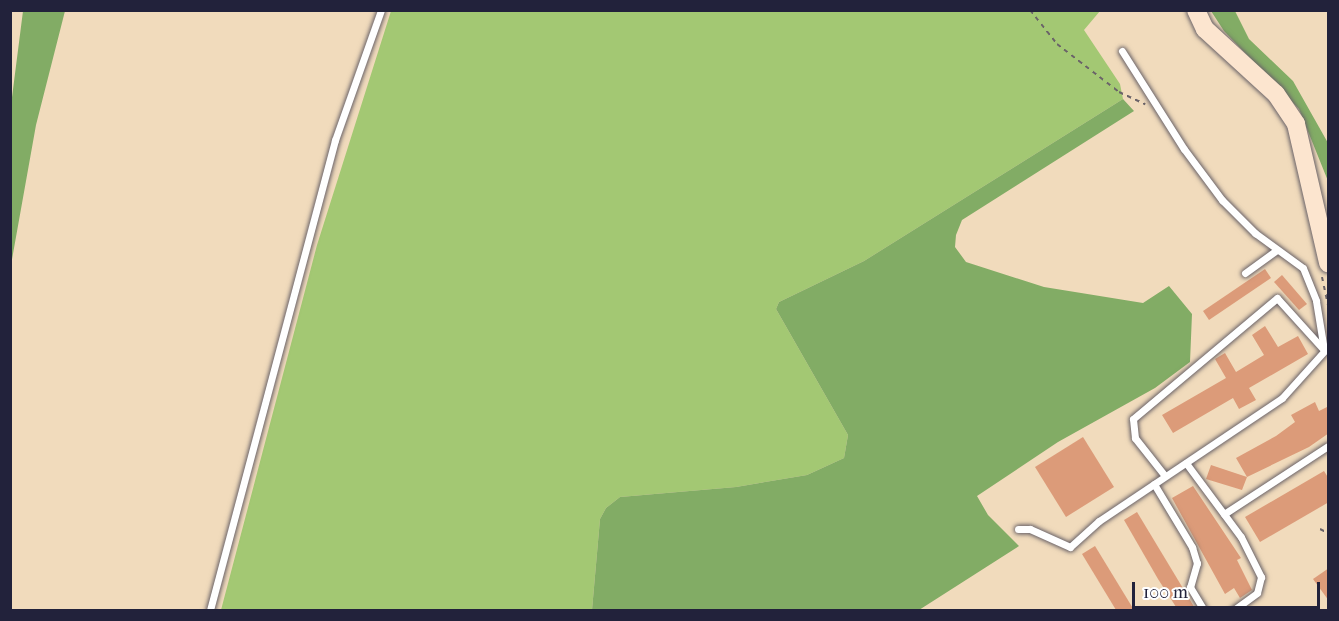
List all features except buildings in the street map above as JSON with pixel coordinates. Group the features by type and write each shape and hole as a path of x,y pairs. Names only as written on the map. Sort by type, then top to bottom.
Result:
{"main road":[{"path":"1196,10 1204,29 1276,94 1296,124 1325,268"}],"lane":[{"path":"210,610 335,140 381,10"},
{"path":"1122,51 1222,200 1277,250 1303,268 1316,302 1326,349"},
{"path":"1245,273 1277,250"},
{"path":"1165,476 1134,438 1133,420 1277,298 1326,349"},
{"path":"1018,529 1030,529 1070,547 1098,521 1282,398 1326,349"},
{"path":"1224,514 1329,446"},
{"path":"1186,463 1224,514 1261,577 1257,593 1234,610"},
{"path":"1154,484 1192,547 1197,563 1191,587 1204,610"}],"path":[{"path":"1030,10 1057,44 1119,92 1162,113"},
{"path":"1325,268 1329,306"},
{"path":"1320,529 1329,533"}],"green space":[{"path":"23,11 65,11 36,125 11,265 11,105"},
{"path":"391,11 1100,11 1084,30 1120,84 1123,99 864,261 779,302 776,309 848,435 844,458 807,475 736,487 620,497 606,508 600,519 592,610 221,610 317,245"},
{"path":"1211,11 1235,11 1249,39 1293,81 1328,143 1328,181 1299,109 1224,31"},
{"path":"1123,99 1134,111 962,220 956,235 955,247 966,262 1044,287 1143,303 1169,286 1192,314 1190,362 1155,388 1058,442 977,496 988,515 1019,546 919,610 592,610 600,519 606,508 620,497 736,487 807,475 844,458 848,435 776,309 779,302 864,261"}]}
